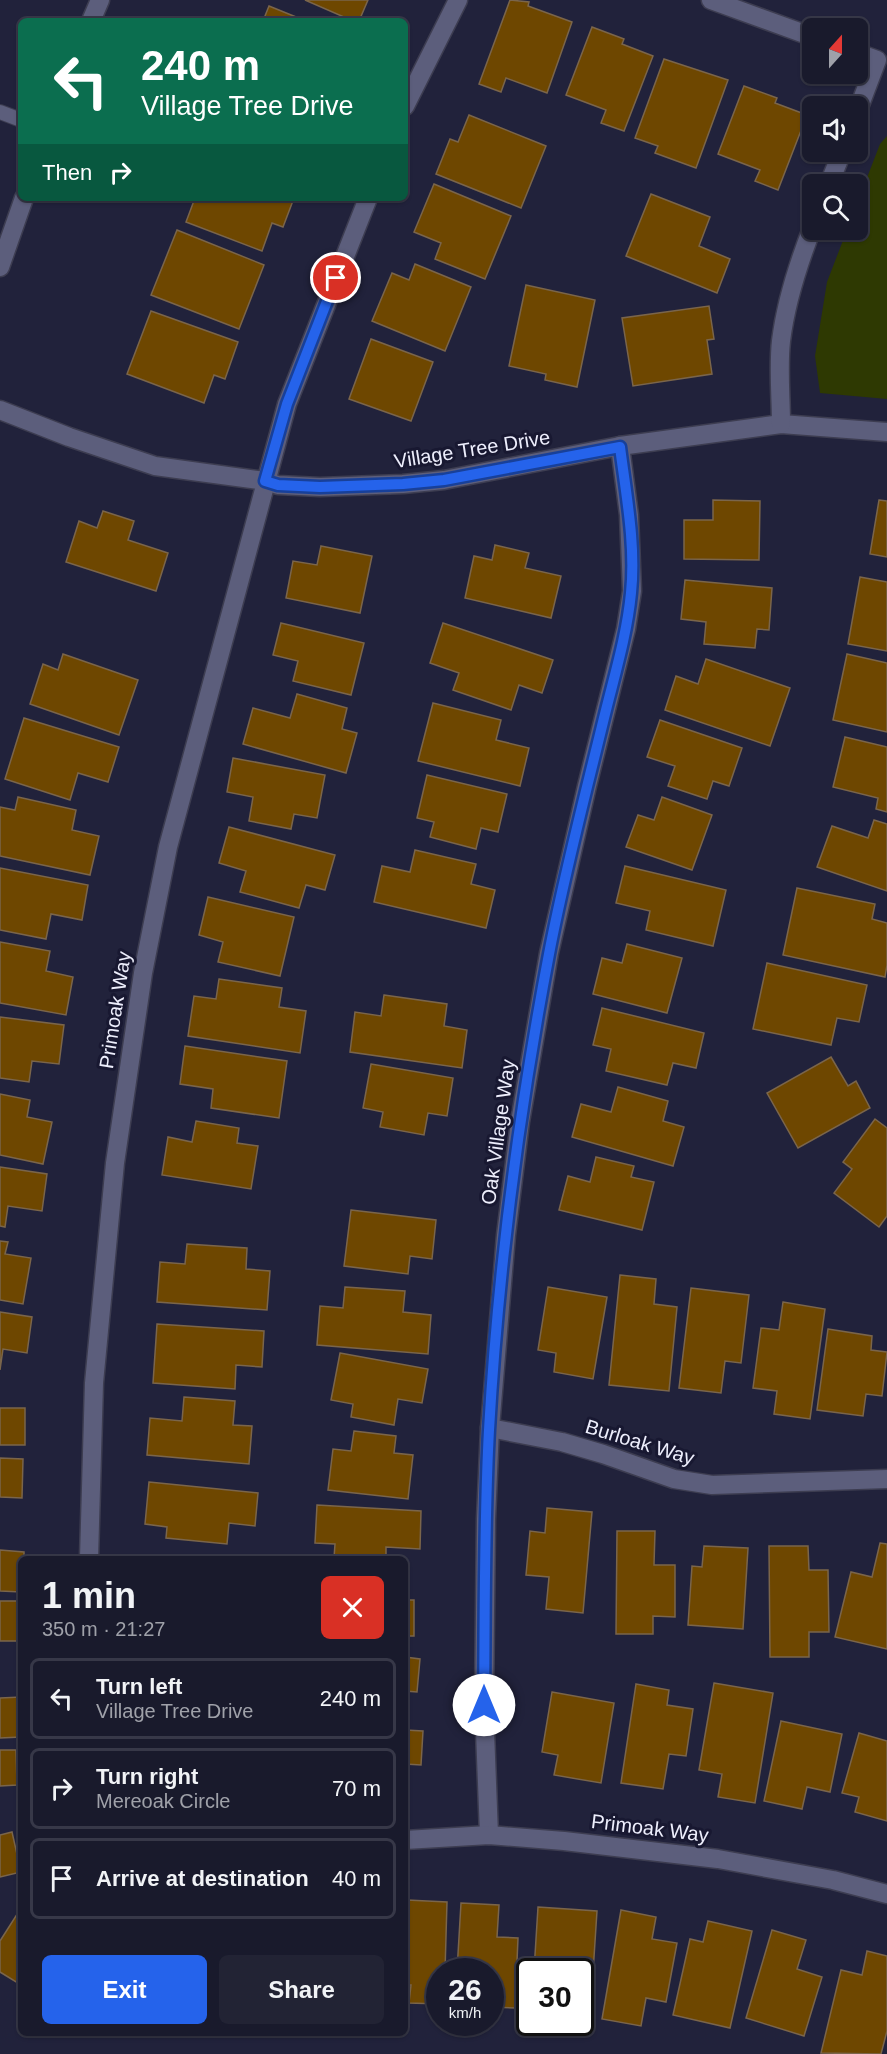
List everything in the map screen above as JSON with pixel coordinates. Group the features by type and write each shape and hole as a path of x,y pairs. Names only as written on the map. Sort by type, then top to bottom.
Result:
{"street":[{"path":"92,18 100,0"},
{"path":"408,100 458,0"},
{"path":"711,0 802,33"},
{"path":"864,96 878,60 868,56"},
{"path":"0,267 23,201"},
{"name":"Primoak Way","path":"89,1556 95,1372 115,1163 143,973 168,847 287,404 367,201"},
{"path":"781,424 781,344 787,304 808,240"},
{"name":"Village Tree Drive","path":"0,410 69,437 155,466 265,481 278,485 320,487 444,480 620,447 781,424 887,432"},
{"name":"Oak Village Way","path":"489,1835 484,1705 486,1519 489,1428 506,1234 524,1100 549,953 626,629 632,591 629,514 620,447"},
{"name":"Burloak Way","path":"489,1428 562,1442 674,1479 712,1485 887,1479"},
{"name":"Primoak Way","path":"408,1840 489,1835 564,1841 718,1859 833,1880 887,1894"}],"lane":[{"path":"0,112 18,119"}],"green space":[{"path":"887,136 887,399 820,393 815,356 827,282 843,240 868,240 868,175 880,144"}],"building":[{"path":"305,0 368,0 360,18 346,18"},
{"path":"510,0 529,2 528,6 572,22 547,93 506,78 501,92 479,84"},
{"path":"269,6 299,18 264,18"},
{"path":"592,27 624,39 622,44 653,56 624,131 601,123 606,110 566,95"},
{"path":"664,59 728,80 696,168 655,153 658,146 635,138"},
{"path":"744,86 777,98 775,103 802,113 802,128 778,190 755,181 760,170 718,154"},
{"path":"469,115 546,146 521,208 436,174 450,139 458,142"},
{"path":"434,184 511,216 485,279 435,259 441,243 414,232"},
{"path":"651,194 710,217 699,246 730,259 717,293 626,256"},
{"path":"194,201 293,201 283,227 272,223 262,251 186,222"},
{"path":"177,230 264,265 239,329 151,295"},
{"path":"415,264 471,287 445,351 372,321 392,273 409,280"},
{"path":"526,285 595,300 577,387 545,380 546,374 509,366"},
{"path":"709,306 714,339 707,340 712,374 633,386 622,318"},
{"path":"151,311 238,342 225,379 214,375 204,403 127,374"},
{"path":"371,339 433,362 411,421 349,399"},
{"path":"713,500 760,501 759,560 684,559 684,520 713,520"},
{"path":"879,500 887,501 887,557 870,554"},
{"path":"103,511 134,521 128,540 168,553 156,591 66,562 79,521 97,528"},
{"path":"495,545 529,553 525,568 561,576 551,618 465,598 474,556 492,560"},
{"path":"321,546 372,556 360,613 286,598 293,561 317,565"},
{"path":"860,577 887,582 887,651 848,644"},
{"path":"685,580 772,588 769,630 757,629 755,648 704,644 706,622 681,619"},
{"path":"281,623 364,643 351,695 293,681 298,661 273,655"},
{"path":"443,623 553,660 542,693 519,685 511,710 453,690 459,673 430,663"},
{"path":"63,654 138,680 119,735 30,704 43,664 58,670"},
{"path":"847,654 887,663 887,732 833,720"},
{"path":"706,659 790,688 770,746 665,710 676,676 698,684"},
{"path":"297,694 347,708 342,729 357,733 346,773 243,744 253,708 290,718"},
{"path":"433,703 501,720 496,740 529,748 520,786 418,761"},
{"path":"24,718 119,747 108,782 78,773 70,800 5,779"},
{"path":"660,720 742,748 729,786 713,781 707,799 668,786 675,766 647,757"},
{"path":"845,737 887,747 887,812 876,809 878,798 833,787"},
{"path":"233,758 325,775 317,818 294,814 291,829 249,821 253,797 227,792"},
{"path":"427,775 507,794 498,832 481,828 476,849 430,837 434,822 417,818"},
{"path":"18,797 76,810 72,830 99,836 90,875 0,856 0,807 15,810"},
{"path":"662,797 712,815 692,870 626,847 638,815 654,820"},
{"path":"874,820 887,824 887,891 817,867 832,826 868,838"},
{"path":"229,827 335,855 325,890 306,885 299,908 240,892 246,871 219,863"},
{"path":"415,850 476,864 471,884 495,890 486,928 374,902 382,866 410,872"},
{"path":"625,866 726,890 713,946 646,930 650,911 616,903"},
{"path":"0,868 88,885 82,920 51,914 46,939 0,930"},
{"path":"797,888 875,904 872,919 887,923 885,977 783,955"},
{"path":"208,897 294,917 280,976 218,962 223,942 199,935"},
{"path":"0,942 50,951 46,971 73,977 66,1015 0,1003"},
{"path":"627,944 682,958 667,1013 593,994 602,958 622,963"},
{"path":"767,963 867,985 859,1022 837,1018 831,1045 753,1029"},
{"path":"219,979 282,988 279,1007 306,1011 300,1053 188,1036 194,996 216,999"},
{"path":"384,995 447,1004 444,1026 467,1030 462,1068 350,1052 355,1012 381,1016"},
{"path":"602,1008 704,1033 696,1068 673,1063 667,1085 606,1071 611,1049 593,1045"},
{"path":"0,1017 64,1025 59,1064 32,1061 29,1082 0,1078"},
{"path":"185,1046 287,1061 279,1118 211,1108 213,1089 180,1084"},
{"path":"831,1057 848,1086 856,1081 870,1108 798,1148 767,1093"},
{"path":"371,1064 453,1078 447,1116 428,1113 424,1135 380,1127 383,1112 363,1108"},
{"path":"618,1087 668,1101 663,1121 684,1127 673,1166 572,1137 581,1104 611,1112"},
{"path":"0,1094 30,1100 27,1117 52,1122 43,1164 0,1155"},
{"path":"875,1119 887,1128 887,1216 879,1227 834,1193 852,1169 843,1162"},
{"path":"196,1121 239,1128 237,1143 258,1146 251,1189 162,1175 168,1137 192,1142"},
{"path":"596,1157 634,1166 631,1177 654,1182 642,1230 559,1210 568,1176 590,1182"},
{"path":"0,1167 47,1174 42,1211 8,1206 5,1227 0,1226"},
{"path":"351,1210 436,1220 432,1259 410,1256 408,1274 344,1266"},
{"path":"0,1241 8,1242 5,1254 31,1258 23,1304 0,1300"},
{"path":"187,1244 247,1248 246,1269 270,1271 267,1310 157,1302 160,1262 185,1264"},
{"path":"620,1275 656,1279 654,1304 677,1307 669,1391 609,1385"},
{"path":"345,1287 405,1291 403,1312 431,1315 428,1354 317,1345 320,1306 343,1308"},
{"path":"548,1287 607,1297 593,1379 554,1372 556,1353 538,1350"},
{"path":"691,1288 749,1295 741,1363 725,1361 721,1393 679,1388"},
{"path":"783,1302 825,1309 810,1419 774,1414 777,1391 753,1388 761,1328 779,1330"},
{"path":"0,1312 32,1317 27,1353 3,1349 0,1370"},
{"path":"157,1324 264,1331 262,1367 236,1365 235,1389 153,1383"},
{"path":"828,1329 872,1336 871,1350 887,1352 882,1396 866,1394 863,1416 817,1410"},
{"path":"340,1353 428,1369 422,1403 398,1399 394,1425 351,1417 353,1404 331,1400"},
{"path":"184,1397 235,1401 233,1425 252,1426 249,1464 147,1455 150,1418 182,1421"},
{"path":"0,1408 25,1408 25,1445 0,1445"},
{"path":"354,1431 396,1436 394,1453 413,1455 408,1499 328,1490 333,1449 351,1451"},
{"path":"0,1458 23,1459 22,1498 0,1497"},
{"path":"149,1482 258,1493 255,1526 229,1523 227,1544 166,1538 167,1527 145,1524"},
{"path":"317,1505 421,1511 420,1549 386,1547 386,1556 334,1556 335,1544 315,1543"},
{"path":"547,1508 592,1512 583,1613 546,1609 549,1577 526,1575 530,1531 545,1533"},
{"path":"617,1531 655,1531 654,1565 675,1565 675,1617 653,1616 653,1634 616,1634"},
{"path":"880,1543 887,1544 887,1649 835,1637 851,1572 872,1577"},
{"path":"704,1546 748,1548 743,1629 688,1625 692,1566 702,1567"},
{"path":"769,1546 808,1546 809,1570 828,1570 829,1632 809,1632 809,1657 770,1657"},
{"path":"0,1550 24,1552 24,1556 18,1556 18,1592 0,1591"},
{"path":"408,1600 414,1600 414,1636 408,1636"},
{"path":"0,1601 18,1601 18,1641 0,1641"},
{"path":"408,1657 420,1659 417,1692 408,1691"},
{"path":"714,1683 773,1693 755,1803 718,1797 722,1774 699,1770"},
{"path":"636,1684 669,1690 667,1705 693,1709 686,1756 669,1754 663,1789 621,1783"},
{"path":"552,1692 614,1703 601,1783 554,1775 558,1755 542,1752"},
{"path":"18,1697 18,1737 0,1738 0,1698"},
{"path":"781,1721 842,1734 830,1792 807,1787 802,1809 764,1801"},
{"path":"408,1730 423,1731 421,1765 408,1764"},
{"path":"859,1733 887,1741 887,1821 855,1812 859,1797 842,1793"},
{"path":"0,1750 16,1750 17,1785 0,1786"},
{"path":"12,1832 18,1859 18,1873 0,1877 0,1835"},
{"path":"408,1900 447,1902 445,1958 426,1958 426,2004 409,2003 411,1985 408,1985"},
{"path":"461,1903 499,1905 497,1937 518,1938 515,2008 504,2008 504,1958 458,1958"},
{"path":"538,1907 597,1911 594,1958 535,1958"},
{"path":"621,1910 656,1917 652,1939 677,1943 666,2002 646,1998 641,2026 602,2019"},
{"path":"18,1913 18,1983 0,1972 0,1941"},
{"path":"708,1921 752,1931 730,2028 673,2015 690,1939 703,1942"},
{"path":"772,1930 806,1940 797,1969 822,1977 804,2036 746,2018"},
{"path":"867,1951 887,1956 887,2031 881,2054 821,2053 841,1970 862,1975"}],"route":[{"path":"336,278 287,404 265,481 278,485 320,487 403,484 444,480 620,447 629,514 632,591 626,629 549,953 520,1122 506,1234 489,1428 484,1705"}]}
